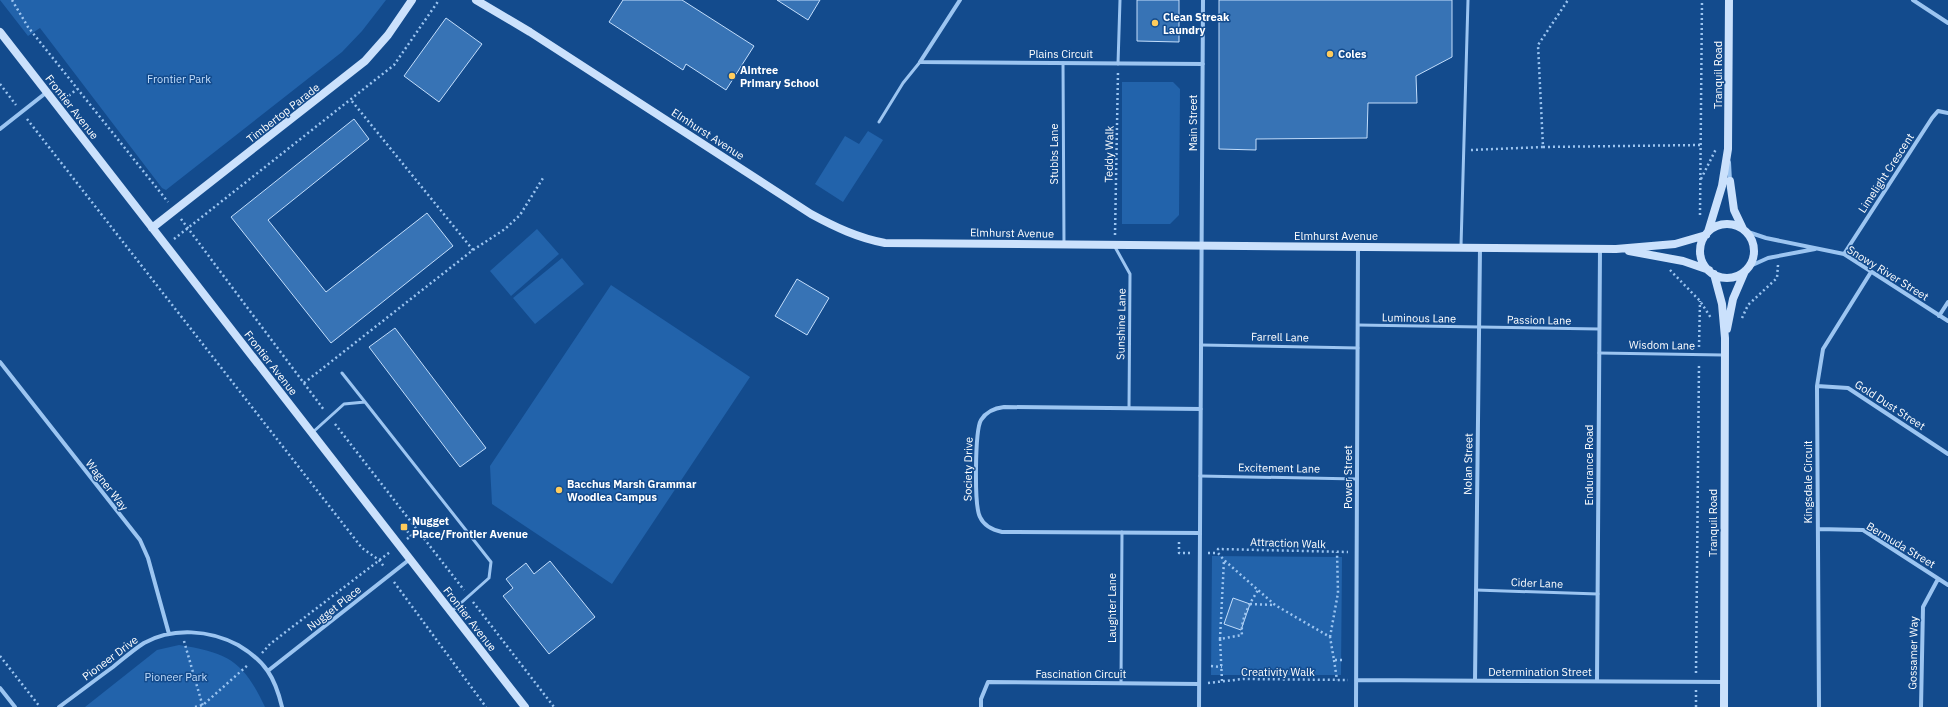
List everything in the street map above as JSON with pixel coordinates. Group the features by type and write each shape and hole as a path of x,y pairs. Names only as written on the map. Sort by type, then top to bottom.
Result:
{"street":[{"name":"Timbertop Parade","path":"152,228 175,212 365,61 388,35 412,0"},
{"name":"Elmhurst Avenue","path":"476,0 530,32 811,214 846,232 869,240 885,243 1616,249 1675,244 1707,233"},
{"path":"920,62 960,0"},
{"name":"Main Street","path":"1199,707 1203,0"},
{"name":"Tranquil Road","path":"1729,0 1728,149 1730,181 1734,210 1744,230"},
{"path":"1913,0 1948,23"},
{"name":"Frontier Avenue","path":"0,32 526,707"},
{"name":"Plains Circuit","path":"920,62 1203,64"},
{"path":"0,129 47,92"},
{"name":"Limelight Crescent","path":"1844,254 1932,118 1938,111 1948,113"},
{"name":"Tranquil Road","path":"1707,233 1722,186 1728,149"},
{"path":"1725,224 1734,225 1744,230 1752,241 1754,256 1733,299 1725,338 1722,304 1712,272 1701,257 1702,241 1707,233 1716,226 1725,224"},
{"name":"Snowy River Street","path":"1744,230 1766,238 1844,254 1948,321"},
{"name":"Power Street","path":"1356,707 1358,247"},
{"name":"Nolan Street","path":"1475,681 1480,248"},
{"name":"Endurance Road","path":"1597,681 1600,249"},
{"name":"Elmhurst Avenue","path":"1616,249 1683,260 1712,272"},
{"path":"1712,272 1721,276 1735,276 1747,268 1768,258 1817,249"},
{"name":"Kingsdale Circuit","path":"1819,707 1817,386 1823,349 1871,272"},
{"path":"1940,316 1948,302"},
{"name":"Tranquil Road","path":"1724,707 1725,338"},
{"name":"Wagner Way","path":"0,362 140,540 148,558 169,634"},
{"name":"Gold Dust Street","path":"1817,386 1848,388 1948,454"},
{"name":"Society Drive","path":"1200,533 1002,532 989,528 980,518 976,505 978,427 984,416 999,408 1201,408"},
{"name":"Bermuda Street","path":"1818,529 1863,530 1948,585"},
{"name":"Nugget Place","path":"269,670 410,559"},
{"name":"Gossamer Way","path":"1922,707 1923,608 1938,579"},
{"name":"Pioneer Drive","path":"59,707 145,643 169,634 181,633 211,634 232,642 251,653 269,670 278,689 282,707"},
{"name":"Determination Street","path":"1356,680 1724,682"},
{"name":"Fascination Circuit","path":"981,707 981,699 988,682 1199,684"},
{"path":"0,688 15,707"}],"lane":[{"path":"1118,64 1120,0"},
{"path":"1461,248 1468,0"},
{"path":"879,122 903,83 920,62"},
{"name":"Stubbs Lane","path":"1063,63 1064,244"},
{"name":"Sunshine Lane","path":"1115,245 1130,274 1129,408"},
{"name":"Luminous Lane","path":"1358,326 1479,328"},
{"name":"Passion Lane","path":"1479,328 1599,329"},
{"name":"Farrell Lane","path":"1201,345 1358,348"},
{"name":"Wisdom Lane","path":"1599,353 1725,355"},
{"path":"342,373 491,562 489,578 451,612"},
{"path":"312,433 344,404 365,402"},
{"name":"Excitement Lane","path":"1200,476 1357,479"},
{"name":"Laughter Lane","path":"1121,683 1122,532"},
{"name":"Cider Lane","path":"1476,590 1598,594"}],"path":[{"path":"12,0 28,27 188,228 417,531 554,707"},
{"path":"166,246 394,65 439,0"},
{"path":"1543,147 1538,44 1568,0"},
{"path":"1700,222 1702,0"},
{"name":"Teddy Walk","path":"1115,245 1118,64"},
{"path":"0,84 362,548 380,560 486,707"},
{"path":"351,100 473,250"},
{"path":"1701,179 1718,144 1728,132"},
{"path":"1464,150 1543,147 1701,145"},
{"path":"304,383 473,250 505,229 520,215 543,178"},
{"path":"1664,268 1671,270 1700,301 1712,320"},
{"path":"1696,707 1700,301"},
{"path":"404,527 411,536"},
{"path":"195,707 203,706 270,644 417,531"},
{"path":"1179,542 1178,553 1191,553"},
{"name":"Attraction Walk","path":"1218,553 1218,549 1357,553"},
{"path":"1337,552 1338,593 1330,637 1337,680"},
{"path":"1208,553 1218,553 1275,605 1330,637"},
{"path":"1222,681 1220,639 1224,560"},
{"path":"1220,639 1242,636 1241,630 1250,604 1258,590"},
{"path":"1250,604 1275,605"},
{"path":"181,633 203,706"},
{"path":"0,656 40,707"},
{"path":"1334,660 1342,660"},
{"path":"1212,666 1222,667"},
{"name":"Creativity Walk","path":"1199,684 1243,679 1356,680"}],"green space":[{"name":"Frontier Park","path":"0,0 386,0 362,31 342,52 166,190 162,188 40,28 28,36"},
{"path":"1122,82 1173,82 1180,89 1179,215 1170,224 1122,224"},
{"path":"868,131 883,140 843,202 815,184 845,136 859,144"},
{"path":"537,229 559,254 511,296 490,271"},
{"path":"562,258 584,284 535,324 513,298"},
{"path":"611,285 750,377 612,584 492,504 490,466"},
{"path":"1212,556 1342,557 1341,675 1211,675"},
{"name":"Pioneer Park","path":"179,645 210,652 222,656 232,662 241,669 249,679 265,707 85,707 157,650"}],"building":[{"path":"623,0 682,0 754,46 726,90 686,64 683,70 609,22"},
{"path":"777,0 820,0 808,20"},
{"path":"1137,0 1179,0 1179,42 1137,41"},
{"path":"1219,0 1452,0 1452,57 1416,76 1417,103 1368,103 1367,138 1256,139 1256,150 1219,149"},
{"path":"446,18 482,44 439,102 404,76"},
{"path":"354,119 369,139 268,220 326,292 427,213 453,246 331,343 231,217"},
{"path":"797,279 829,298 807,335 775,316"},
{"path":"395,328 486,448 460,467 369,347"},
{"path":"550,561 595,617 549,654 503,596 513,588 506,579 526,563 534,574"},
{"path":"1233,598 1250,604 1241,630 1224,624"}],"place":[{"name":"Clean Streak Laundry","path":"1155,23"},
{"name":"Coles","path":"1330,54"},
{"name":"Aintree Primary School","path":"732,76"},
{"name":"Bacchus Marsh Grammar Woodlea Campus","path":"559,490"},
{"name":"Nugget Place/Frontier Avenue","path":"404,527"}]}
